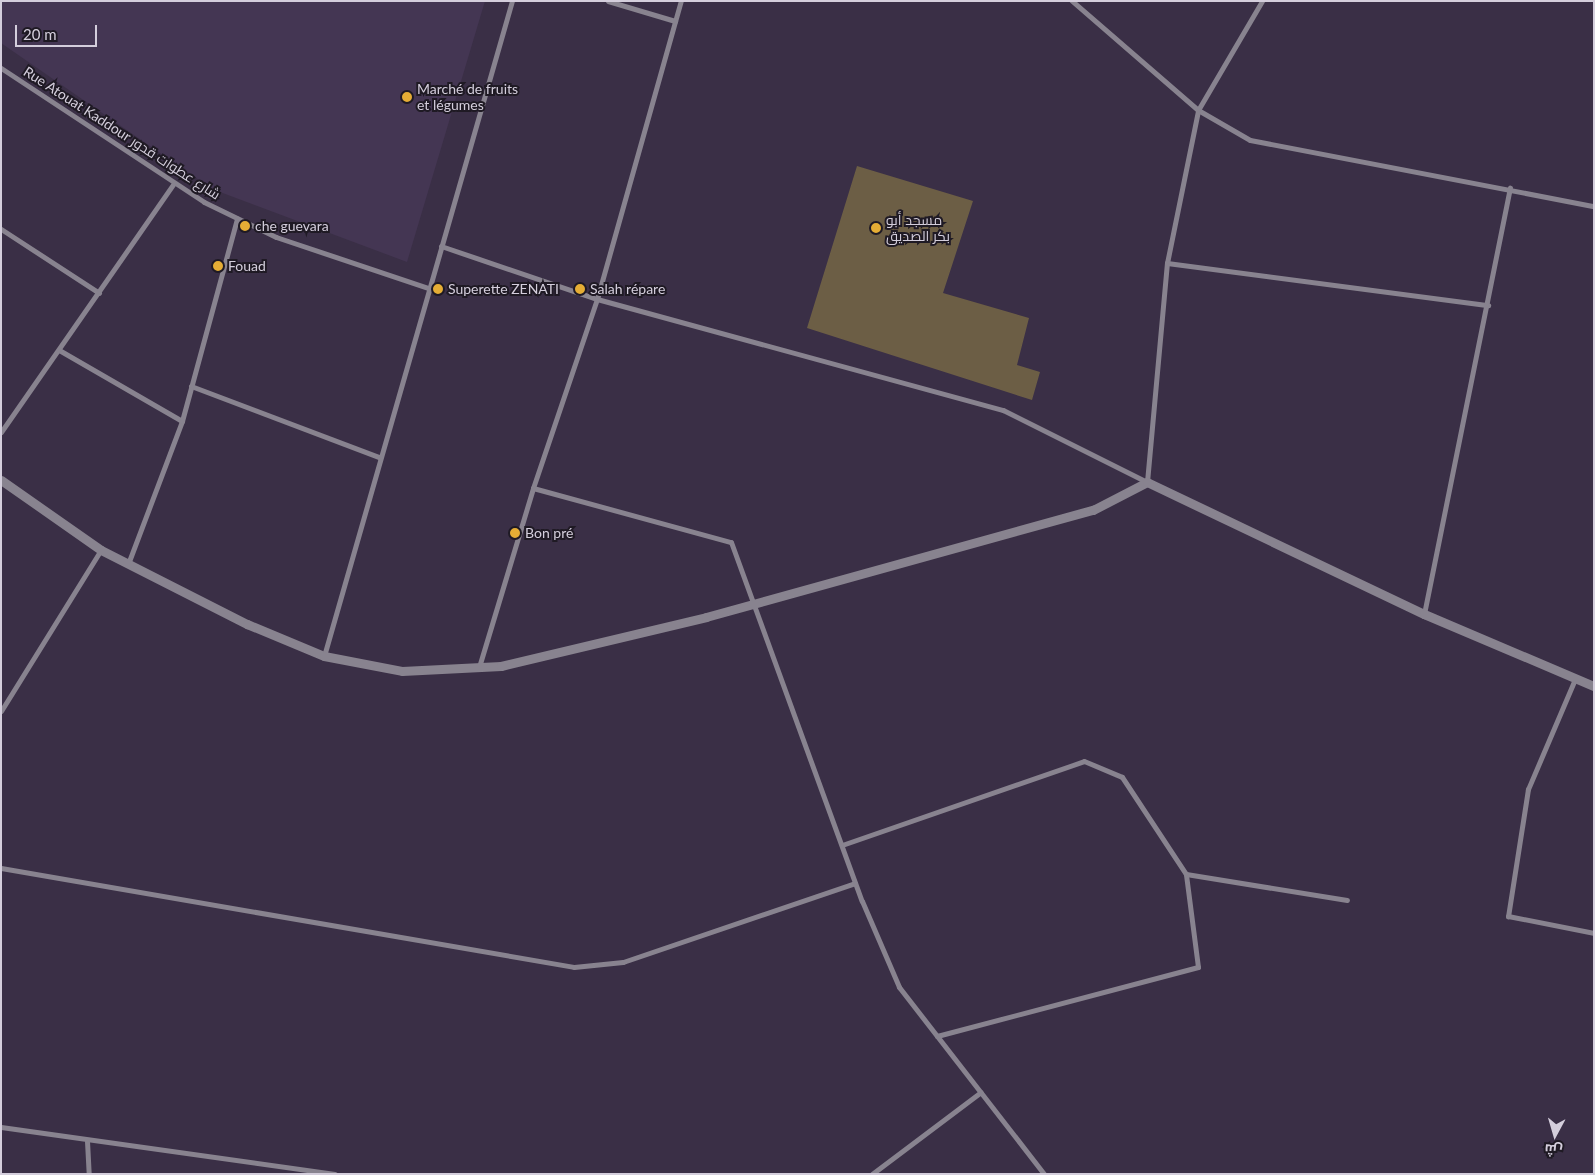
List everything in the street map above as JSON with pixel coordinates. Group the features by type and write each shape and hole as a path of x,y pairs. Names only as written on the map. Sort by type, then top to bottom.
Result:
{"street":[{"path":"324,656 379,457 512,1"},
{"path":"608,1 675,21"},
{"path":"479,667 533,488 597,299 681,1"},
{"path":"1072,1 1198,110 1250,140 1510,188 1594,206"},
{"path":"1147,482 1167,263 1198,110 1262,1"},
{"name":"Rue Atouat Kaddour شارع عطوات قدور","path":"1,68 174,183 237,218 276,237 428,288"},
{"path":"1,432 174,183"},
{"path":"1424,614 1488,305 1510,188"},
{"path":"128,564 182,421 237,218"},
{"path":"1,229 99,293"},
{"path":"440,246 597,299 1003,410 1147,482 1424,614 1594,686"},
{"path":"1167,263 1488,305"},
{"path":"59,350 182,421"},
{"path":"191,386 379,457"},
{"path":"1,480 101,550 246,624 324,656 402,671 501,666 752,603 1093,510 1147,482"},
{"path":"533,488 731,542 856,883 899,987 1044,1174"},
{"path":"1,711 101,550"},
{"path":"1575,679 1528,788 1508,916 1594,932"},
{"path":"842,844 1084,761 1122,777 1186,874 1198,967 937,1036"},
{"path":"1,868 574,967 623,962 856,883"},
{"path":"1186,874 1347,900"},
{"path":"872,1174 981,1092"},
{"path":"1,1127 87,1141 335,1174"},
{"path":"87,1141 88,1174"}],"shaded area":[{"path":"1,1 485,1 407,262 212,189 1,43"}],"building":[{"path":"857,166 973,201 943,293 1029,318 1017,365 1040,372 1032,400 807,328"}],"place":[{"name":"Marché de fruits et légumes","path":"407,97"},
{"name":"che guevara","path":"245,226"},
{"name":"مسجد أبو بكر الصديق","path":"876,228"},
{"name":"Fouad","path":"218,266"},
{"name":"Superette ZENATI","path":"438,289"},
{"name":"Salah répare","path":"580,289"},
{"name":"Bon pré","path":"515,533"}]}
